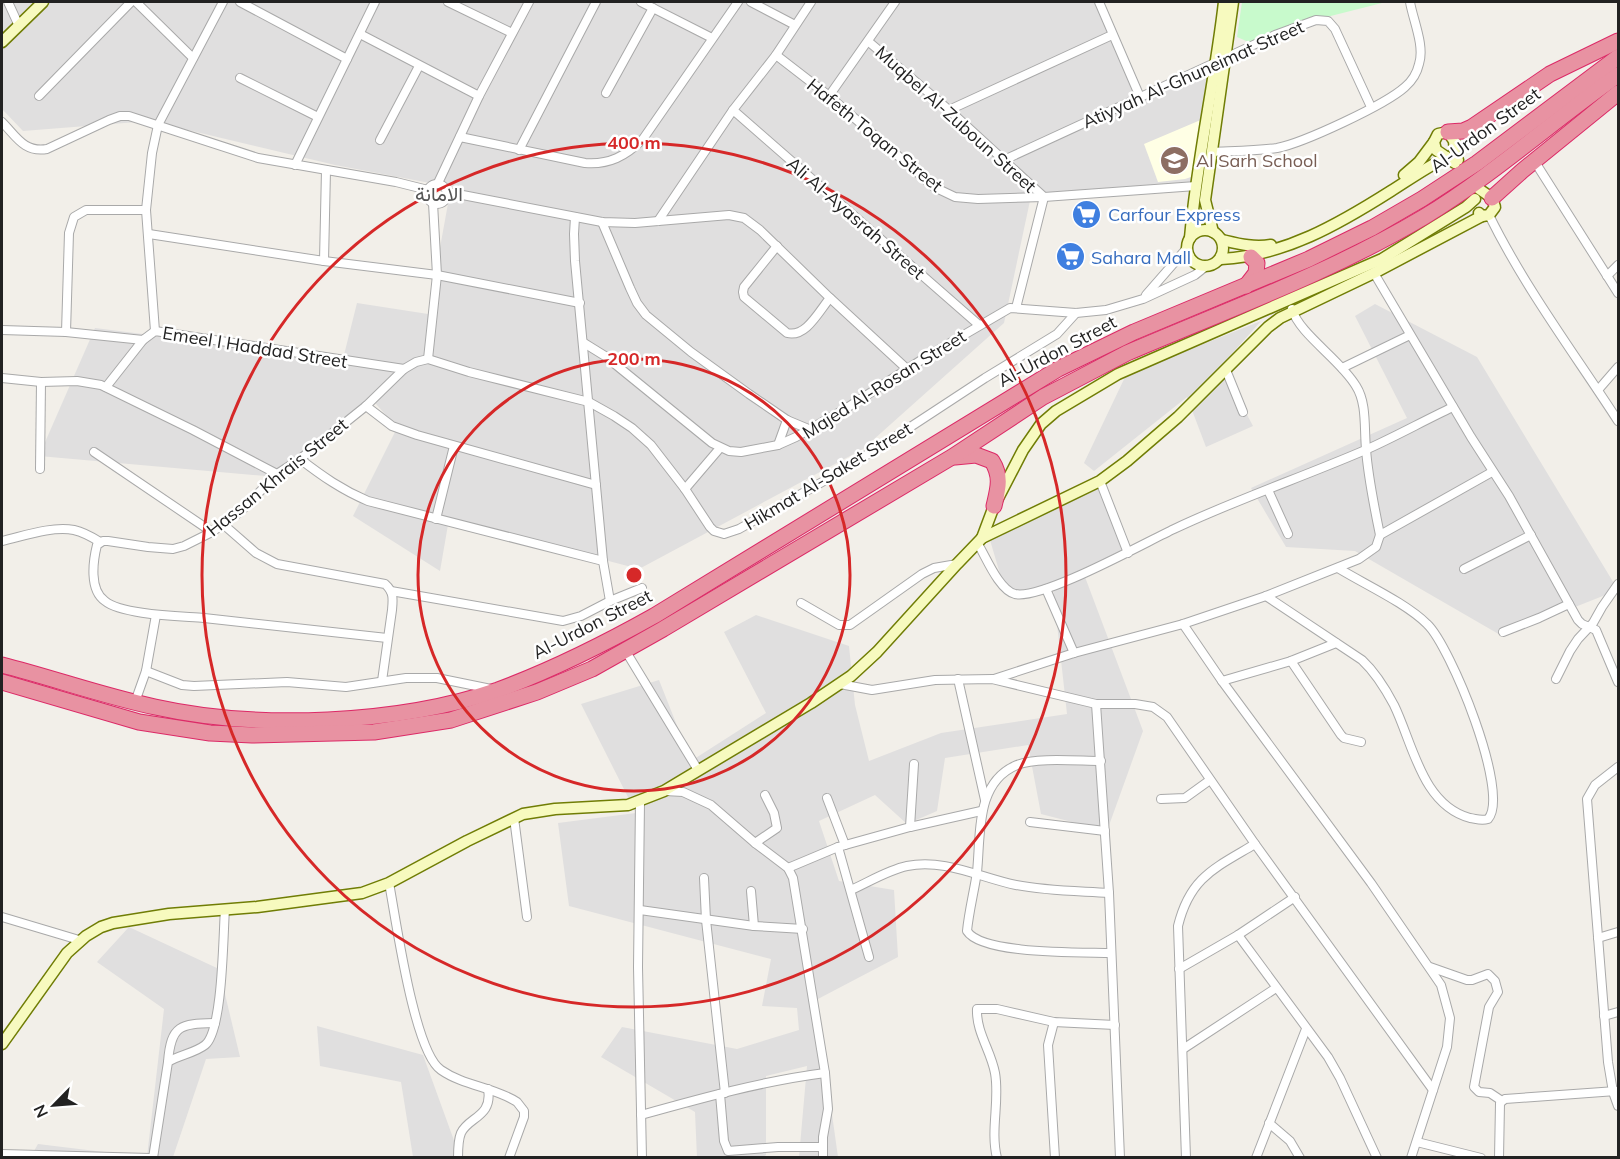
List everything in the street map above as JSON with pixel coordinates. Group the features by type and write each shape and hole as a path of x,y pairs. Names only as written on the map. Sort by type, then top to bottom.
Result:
{"highway":[{"path":"1448,132 1463,131 1482,122 1550,74 1618,41"},
{"name":"Al-Urdon Street","path":"516,691 654,616 1058,369 1134,332 1246,286 1351,238 1422,200 1477,163 1618,57"},
{"name":"Al-Urdon Street","path":"516,691 592,669 952,457 1042,397 1093,369 1338,264 1453,198 1618,75"},
{"path":"1480,194 1535,162 1618,93"},
{"path":"1246,286 1257,270 1257,263 1251,257"},
{"path":"952,457 976,455 992,461 999,482 994,506"},
{"path":"2,665 135,702 194,713 251,719 380,716 495,691 516,691"},
{"path":"2,682 139,722 210,733 252,735 391,731 451,720 516,691"}],"street":[{"path":"8,2 20,26"},
{"path":"2,42 43,2"},
{"path":"39,96 131,2"},
{"path":"136,2 193,58"},
{"path":"156,331 146,210 152,153 158,125 223,2"},
{"path":"240,2 347,59"},
{"path":"295,165 375,2"},
{"path":"451,2 512,33"},
{"path":"438,183 445,187 447,192 446,200 437,203 428,198 428,190 438,183 479,96 529,2"},
{"path":"519,150 596,2"},
{"path":"641,2 712,38"},
{"path":"460,137 585,163 597,164 618,158 632,150 643,139 738,2"},
{"path":"751,2 795,24"},
{"path":"658,220 733,110 776,55 811,2"},
{"path":"829,96 895,2"},
{"path":"1099,2 1140,97"},
{"path":"1221,259 1224,246 1222,240 1213,231 1205,200 1222,58 1224,2"},
{"path":"1222,240 1260,247 1278,243 1305,232 1412,170 1438,134 1448,132 1454,141 1455,153 1453,160 1303,240 1251,257 1221,259 1205,267 1194,263 1190,259 1188,243 1196,186 1233,2"},
{"path":"1212,152 1269,149 1286,145 1327,129 1406,86 1417,71 1421,54 1410,2"},
{"path":"606,93 653,8"},
{"name":"Atiyyah Al-Ghuneimat Street","path":"1004,160 1222,58 1316,20 1328,21 1335,29 1371,107"},
{"path":"360,34 479,96"},
{"path":"949,110 1112,34"},
{"name":"Muqbel Al-Zuboun Street","path":"869,42 949,110 1044,197"},
{"name":"Hafeth Toqan Street","path":"776,55 829,96 934,187 955,197 978,200 1044,197 1196,186"},
{"path":"380,140 419,66"},
{"path":"240,78 318,117"},
{"name":"Ali Al-Ayasrah Street","path":"733,110 979,325"},
{"path":"2,122 25,146 33,151 47,149 120,116 129,116 258,158 396,182 428,190"},
{"path":"1434,142 1437,150 1453,160"},
{"path":"1535,162 1618,293"},
{"path":"324,261 327,170"},
{"path":"447,192 602,222 738,216 750,222 777,246 907,369"},
{"path":"2,1044 53,971 79,940 101,927 160,915 257,907 351,895 389,883 514,818 546,810 618,806 640,802 664,791 840,684 877,652 980,541 1100,481 1170,425 1268,327 1293,311 1374,273 1494,211 1495,207 1480,194"},
{"path":"1480,194 1476,208 1486,215 1528,285 1618,421"},
{"path":"1453,407 1366,450 1173,529 1128,553 1046,589 1021,594 1009,592 1000,583 980,541 994,506 1023,450 1041,424 1056,411 1118,375 1382,259 1466,207 1480,194"},
{"path":"1016,308 1044,197"},
{"path":"428,359 437,275 437,203"},
{"path":"66,332 69,233 74,217 86,210 146,210"},
{"path":"576,218 574,244 603,561 610,601"},
{"path":"602,222 637,303 646,315 691,352 787,420 811,430"},
{"path":"1143,298 1200,230 1213,231"},
{"path":"149,234 324,261 437,275 580,303"},
{"path":"777,246 743,288 744,297 787,333 794,334 804,330 830,298"},
{"path":"1607,276 1618,265"},
{"name":"Majed Al-Rosan Street","path":"720,448 741,452 778,445 811,430 1000,312 1016,308 1076,314 1106,310 1143,298 1195,275 1205,267"},
{"path":"1374,273 1531,534 1578,620 1596,630 1600,636 1618,682"},
{"path":"992,679 1183,624 1266,596 1338,568 1369,553 1379,542 1380,535 1366,450 1360,394 1342,368 1296,321 1288,300"},
{"name":"Hikmat Al-Saket Street","path":"428,359 468,372 589,402 632,428 651,445 714,531 724,534 739,529 890,441 1057,334 1076,314"},
{"name":"Emeel I Haddad Street","path":"2,330 66,332 143,340 156,331 404,369"},
{"path":"1342,368 1410,335"},
{"path":"106,387 143,340"},
{"path":"584,343 604,356 720,448 685,489"},
{"name":"Hassan Khrais Street","path":"2,541 59,530 73,530 104,542 148,548 173,549 184,546 224,525 277,474 300,459 366,406 404,369 416,362 428,359"},
{"path":"1598,390 1618,367"},
{"path":"1226,370 1243,412"},
{"path":"2,378 41,382 93,382 277,474"},
{"path":"40,470 41,382"},
{"path":"366,406 392,426 417,435 596,485"},
{"path":"778,445 787,420"},
{"path":"436,519 454,446"},
{"path":"94,452 212,532"},
{"path":"300,459 346,492 389,507 603,561"},
{"path":"1380,535 1492,472"},
{"path":"1100,481 1128,553"},
{"path":"1268,490 1288,534"},
{"path":"224,525 256,553 277,564 385,584 391,591 392,610 382,681"},
{"path":"1464,569 1531,534"},
{"path":"104,542 96,551 94,580 99,596 117,607 156,615 387,638"},
{"path":"801,603 839,625 847,626 922,574 934,568 957,564"},
{"path":"1266,596 1362,660 1374,672 1395,706 1421,772 1435,793 1462,816 1481,821 1488,819 1493,809 1490,772 1485,748 1436,634 1416,614 1338,568"},
{"path":"1556,679 1570,651 1593,623 1618,584"},
{"path":"391,591 552,620 570,620 642,588"},
{"path":"1046,589 1074,654"},
{"path":"1503,632 1569,603"},
{"path":"135,702 146,671 156,615"},
{"path":"1183,624 1222,681 1371,883 1430,968 1446,997 1451,1025 1447,1047 1410,1158"},
{"path":"1222,681 1291,661 1336,643"},
{"path":"625,650 698,770"},
{"path":"1291,661 1341,735 1344,738 1361,742"},
{"path":"146,671 182,685 194,686 286,682 346,687 406,678 437,678 495,691"},
{"path":"958,679 985,800"},
{"path":"840,684 872,690 919,681 992,679 1096,704 1135,704 1153,707 1160,711 1167,717 1255,844 1433,1090"},
{"path":"1096,704 1109,893 1120,1158"},
{"path":"1101,761 1035,762 1020,764 1004,773 985,800 981,812 976,874 967,931 973,938 998,947 1111,953"},
{"path":"910,827 914,764"},
{"path":"1618,767 1595,785 1587,799 1608,1062 1618,1106"},
{"path":"1161,799 1185,798 1210,780"},
{"path":"664,791 683,792 711,805 788,868 796,890 825,1073 828,1109 823,1158"},
{"path":"755,843 777,828 774,813 765,795"},
{"path":"827,798 869,957"},
{"path":"640,802 638,967 642,1158"},
{"path":"788,868 841,846 910,827 981,812"},
{"path":"514,818 527,917"},
{"path":"1030,822 1105,831"},
{"path":"1186,1158 1178,926 1182,910 1200,880 1216,867 1255,844"},
{"path":"851,890 907,866 946,867 1033,888 1109,893"},
{"path":"704,878 724,1141 728,1151 778,1147 823,1147"},
{"path":"389,883 417,1023 426,1049 440,1070 513,1099 524,1111 522,1124 509,1158"},
{"path":"751,891 754,926"},
{"path":"1179,969 1238,935 1294,897"},
{"path":"168,1062 206,1044 213,1034 219,1008 225,909"},
{"path":"640,910 754,926 803,929"},
{"path":"2,917 79,940"},
{"path":"1598,938 1618,932"},
{"path":"1238,935 1328,1057 1377,1158"},
{"path":"1430,968 1467,980 1488,974 1495,981 1498,992 1489,1007 1474,1087 1479,1092 1490,1093 1502,1101"},
{"path":"1183,1048 1276,988"},
{"path":"997,1158 994,1145 995,1070 980,1029 977,1009 997,1010 1054,1022 1115,1025"},
{"path":"1604,1016 1618,1012"},
{"path":"1054,1022 1048,1045 1055,1158"},
{"path":"2,1154 151,1158 172,1039 180,1028 189,1024 216,1023"},
{"path":"1256,1158 1306,1029"},
{"path":"641,1115 789,1078 825,1073"},
{"path":"458,1158 461,1132 485,1108 488,1089"},
{"path":"1499,1158 1500,1103 1502,1101 1509,1098 1616,1091"},
{"path":"1269,1123 1290,1141 1300,1158"},
{"path":"1417,1142 1481,1158"}],"shaded area":[{"path":"2,2 1098,2 1138,98 1214,68 1206,185 1031,196 1004,323 863,449 639,569 449,519 440,571 353,516 397,428 370,397 277,477 39,456 95,328 343,359 357,303 428,314 451,187 335,165 150,121 23,131 2,109"},
{"name":"Al Sarh School","path":"1203,119 1197,175 1185,179 1158,182 1144,144"},
{"path":"1375,304 1477,357 1618,590 1502,636 1355,551 1286,547 1251,488 1407,418 1355,316"},
{"path":"1261,321 1221,366 1253,426 1206,447 1187,397 1094,471 1084,463 1126,375"},
{"path":"1096,479 1123,551 1082,569 1143,731 1107,831 1041,814 1028,745 945,758 937,811 907,824 875,795 819,821 839,881 894,890 898,957 816,1000 838,1157 799,1157 807,1066 766,1076 766,1155 762,1158 697,1158 695,1112 601,1057 622,1027 737,1049 799,1030 797,1008 762,1006 771,959 569,906 558,823 636,813 581,704 659,680 691,761 766,713 724,632 756,615 849,646 855,705 869,761 941,733 1067,714 1053,588 1005,591 990,540"},
{"path":"129,927 219,969 240,1057 206,1059 173,1157 147,1157 164,1009 97,962"},
{"path":"317,1026 423,1055 460,1157 413,1157 401,1082 320,1066"},
{"path":"38,1144 145,1157 30,1158"}],"green space":[{"path":"1242,2 1386,2 1307,22 1251,43 1237,37"}],"place":[{"name":"Al Sarh School","path":"1175,160"},
{"name":"Carfour Express","path":"1087,214"},
{"name":"Sahara Mall","path":"1070,257"}],"district":[{"name":"الامانة","path":"439,193"}]}
